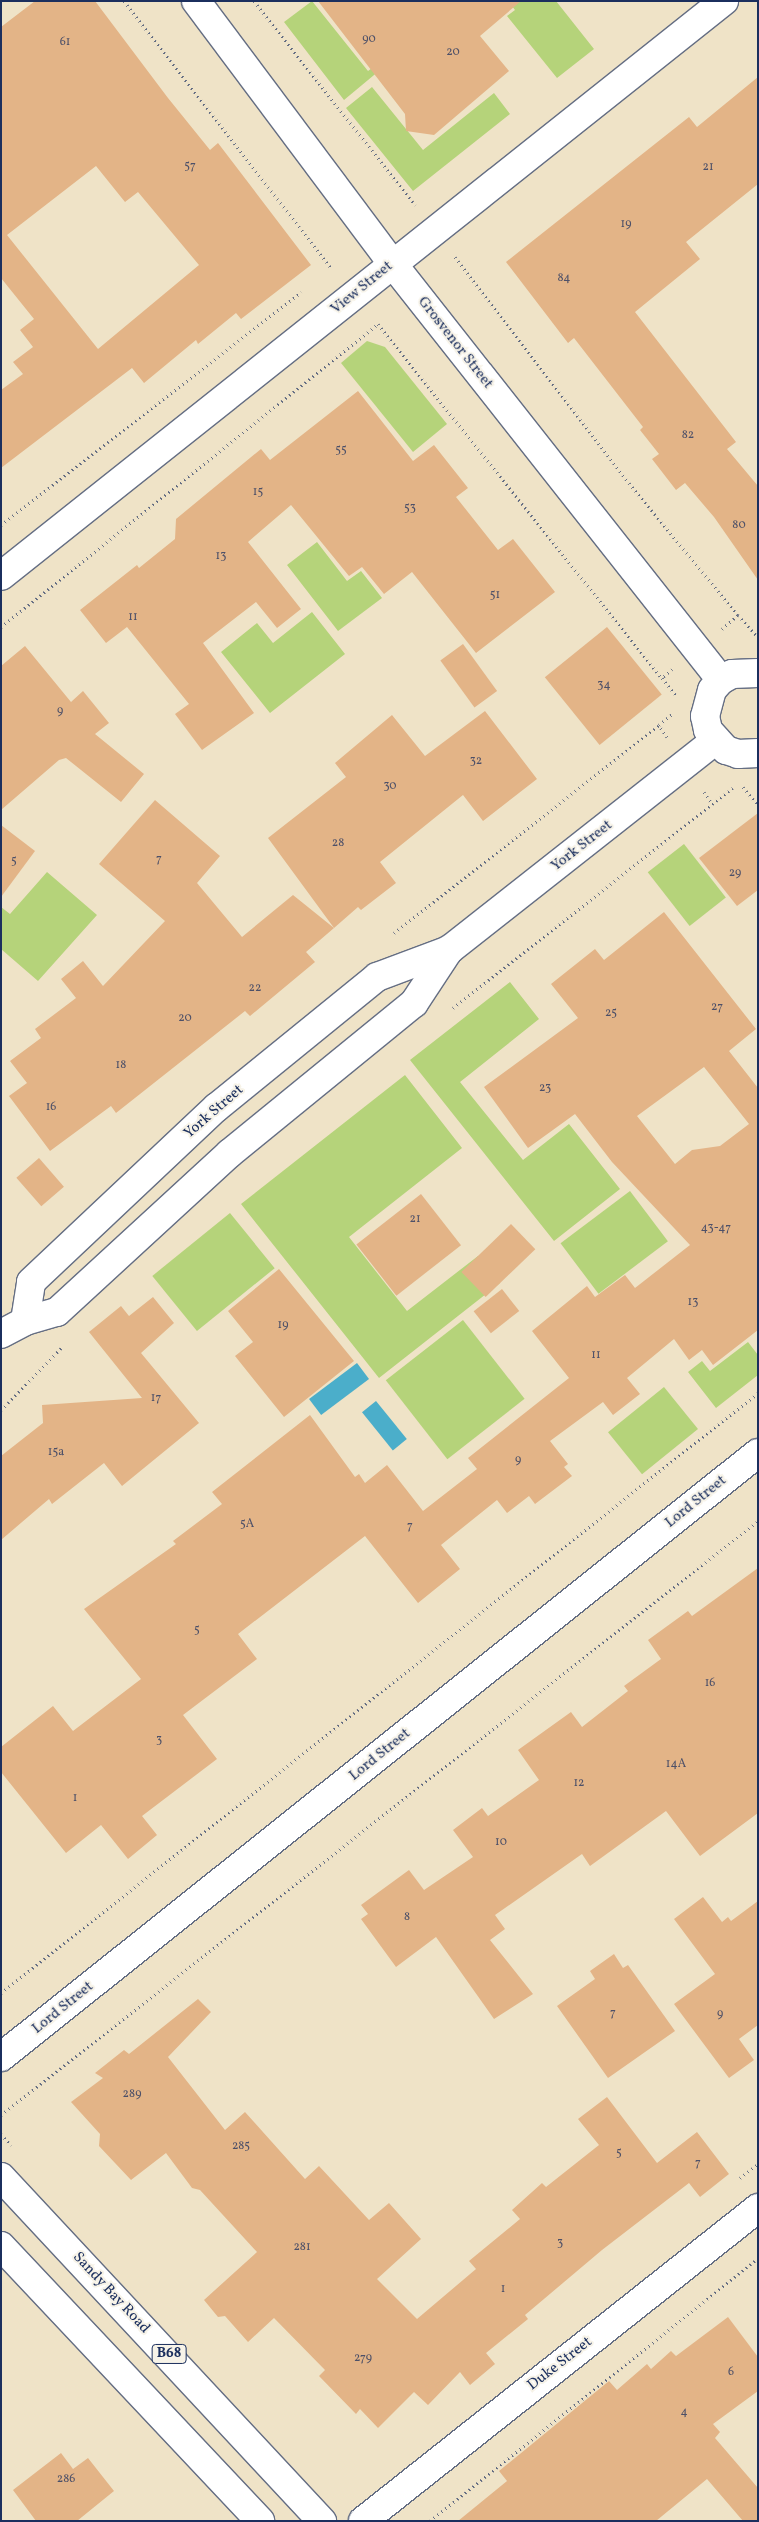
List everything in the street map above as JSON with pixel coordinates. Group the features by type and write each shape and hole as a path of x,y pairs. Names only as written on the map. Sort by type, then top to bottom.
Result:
{"street":[{"name":"Grosvenor Street","path":"196,1 392,263 721,680"},
{"name":"View Street","path":"1,576 392,263 724,1"},
{"path":"758,672 732,674 721,680 712,690 705,716 715,741 738,754 758,753"},
{"name":"York Street","path":"25,1321 31,1282 217,1107 377,977 449,950 715,741"},
{"name":"York Street","path":"1,1334 25,1321 57,1312 230,1153 414,1003 449,950"},
{"name":"Lord Street","path":"1,2057 758,1453"},
{"name":"Sandy Bay Road","path":"1,2177 322,2521"},
{"name":"Duke Street","path":"363,2521 758,2208"},
{"path":"1,2246 260,2521"}],"path":[{"path":"124,1 332,269"},
{"path":"254,1 629,483 738,616"},
{"path":"1,627 378,324 662,678"},
{"path":"712,804 731,789 742,786 758,805"},
{"path":"1,1993 758,1393"},
{"path":"1,2115 758,1521"},
{"path":"430,2521 758,2258"}],"green space":[{"path":"312,1 368,71 463,1 344,100 284,22"},
{"path":"508,1 556,1 594,49 557,78 507,16 515,10"},
{"path":"372,87 423,150 494,93 510,114 413,191 346,108"},
{"path":"367,341 385,347 447,424 413,452 341,363"},
{"path":"317,542 347,581 361,571 382,598 338,631 287,565"},
{"path":"312,612 345,654 270,713 221,652 257,623 273,643"},
{"path":"684,844 726,898 690,926 648,872"},
{"path":"47,872 97,915 38,981 1,949 1,907 10,914"},
{"path":"510,982 539,1019 460,1082 523,1160 569,1124 620,1189 554,1241 410,1060"},
{"path":"405,1075 462,1148 349,1237 407,1311 478,1256 500,1283 379,1378 241,1204"},
{"path":"630,1191 668,1241 598,1294 561,1243"},
{"path":"230,1213 275,1268 197,1331 152,1276"},
{"path":"463,1320 525,1399 447,1459 386,1380"},
{"path":"748,1342 758,1355 758,1375 716,1408 688,1372 702,1361 710,1371"},
{"path":"664,1387 698,1429 642,1474 608,1432"}],"water":[{"path":"357,1363 369,1379 321,1415 309,1399"},
{"path":"376,1401 407,1439 393,1450 362,1412"}],"building":[{"path":"35,1 95,1 210,150 218,143 311,265 241,319 236,313 198,344 196,340 144,383 132,368 1,468 1,390 23,374 13,362 33,347 20,330 34,319 1,278 1,27","holes":["96,166 125,202 138,192 199,265 98,349 7,235"]},
{"path":"318,1 521,1 480,36 509,71 434,135 406,131 405,114"},
{"path":"758,77 758,184 686,242 700,259 635,312 736,442 727,449 758,486 758,580 714,517 685,483 676,490 652,459 659,454 640,430 643,427 574,338 568,343 506,262 689,117 697,127"},
{"path":"358,391 413,461 434,445 468,488 456,497 498,550 513,539 555,592 476,653 412,572 384,594 362,567 349,576 291,505 248,542 301,609 277,628 256,602 203,643 254,713 202,750 175,714 189,704 127,627 106,643 80,610 137,565 139,568 175,539 176,519 261,449 270,460"},
{"path":"607,627 662,695 600,745 545,677"},
{"path":"463,644 497,691 474,707 440,660"},
{"path":"25,646 71,702 83,691 109,723 95,734 144,774 121,802 66,758 59,760 1,810 1,666"},
{"path":"485,711 537,779 483,821 463,795 380,862 396,883 361,910 358,907 334,928 268,838 346,777 335,763 392,715 425,756"},
{"path":"155,800 220,856 197,883 242,937 293,895 334,928 306,952 315,962 250,1016 245,1011 116,1113 111,1106 50,1151 9,1096 27,1083 10,1061 41,1038 35,1029 76,998 61,979 83,961 103,986 165,921 99,864"},
{"path":"758,813 758,890 737,906 699,858"},
{"path":"1,825 35,851 1,897"},
{"path":"664,912 756,1029 729,1051 758,1088 758,1330 713,1365 702,1350 689,1360 674,1339 627,1378 640,1394 613,1415 603,1402 550,1441 568,1464 564,1467 572,1476 535,1504 529,1496 507,1513 497,1500 441,1545 460,1569 418,1603 365,1536 238,1634 257,1659 183,1715 217,1759 142,1816 157,1835 128,1859 101,1825 66,1853 1,1772 1,1747 53,1706 73,1731 141,1679 84,1609 176,1544 173,1541 222,1504 212,1492 310,1415 355,1477 359,1474 365,1483 387,1465 423,1511 477,1469 468,1458 569,1378 532,1331 587,1286 595,1297 625,1275 635,1288 690,1245 612,1162 575,1114 528,1148 484,1087 578,1018 551,984 595,949 604,960","holes":["704,1067 749,1124 720,1146 692,1150 675,1164 637,1116"]},
{"path":"39,1158 64,1187 41,1206 16,1178"},
{"path":"421,1194 461,1245 396,1296 356,1244"},
{"path":"511,1224 535,1249 486,1297 461,1272"},
{"path":"279,1269 354,1361 284,1417 235,1356 253,1342 228,1311"},
{"path":"502,1289 519,1311 491,1333 474,1311"},
{"path":"153,1297 174,1323 141,1353 199,1423 122,1486 104,1463 52,1504 49,1499 1,1540 1,1456 43,1423 42,1405 142,1398 89,1332 121,1306 129,1316"},
{"path":"758,1568 758,1813 700,1856 666,1811 590,1866 582,1854 495,1915 505,1929 490,1940 533,1994 494,2019 436,1937 396,1967 361,1919 368,1914 361,1905 409,1870 424,1890 473,1857 453,1830 482,1808 488,1816 539,1780 518,1750 571,1712 582,1727 628,1691 624,1686 661,1659 648,1640 688,1611 692,1616"},
{"path":"703,1897 722,1922 728,1917 731,1921 758,1901 758,2025 739,2039 754,2060 729,2078 674,2004 715,1974 674,1919"},
{"path":"614,1954 623,1968 628,1965 675,2031 608,2078 557,2006 595,1979 590,1971"},
{"path":"198,1999 211,2012 168,2057 225,2130 245,2112 305,2179 319,2166 369,2220 389,2203 421,2239 377,2279 417,2319 476,2269 469,2261 520,2219 512,2210 542,2183 546,2187 599,2145 578,2119 607,2097 657,2163 697,2132 729,2174 700,2197 689,2183 602,2250 525,2315 528,2319 486,2353 495,2364 470,2385 460,2372 428,2405 414,2392 378,2428 360,2409 356,2414 319,2376 325,2370 274,2318 248,2342 225,2316 218,2317 204,2300 257,2252 200,2190 192,2188 166,2153 131,2180 99,2146 100,2134 71,2102 103,2078 95,2073 124,2050 129,2054"},
{"path":"728,2317 758,2357 758,2391 713,2424 720,2432 715,2438 758,2488 758,2521 743,2521 707,2479 656,2521 458,2521 507,2481 499,2471 609,2381 617,2390 647,2364 651,2369 671,2351 676,2356"},
{"path":"61,2453 73,2469 88,2458 114,2491 77,2521 36,2521 13,2490"}]}
